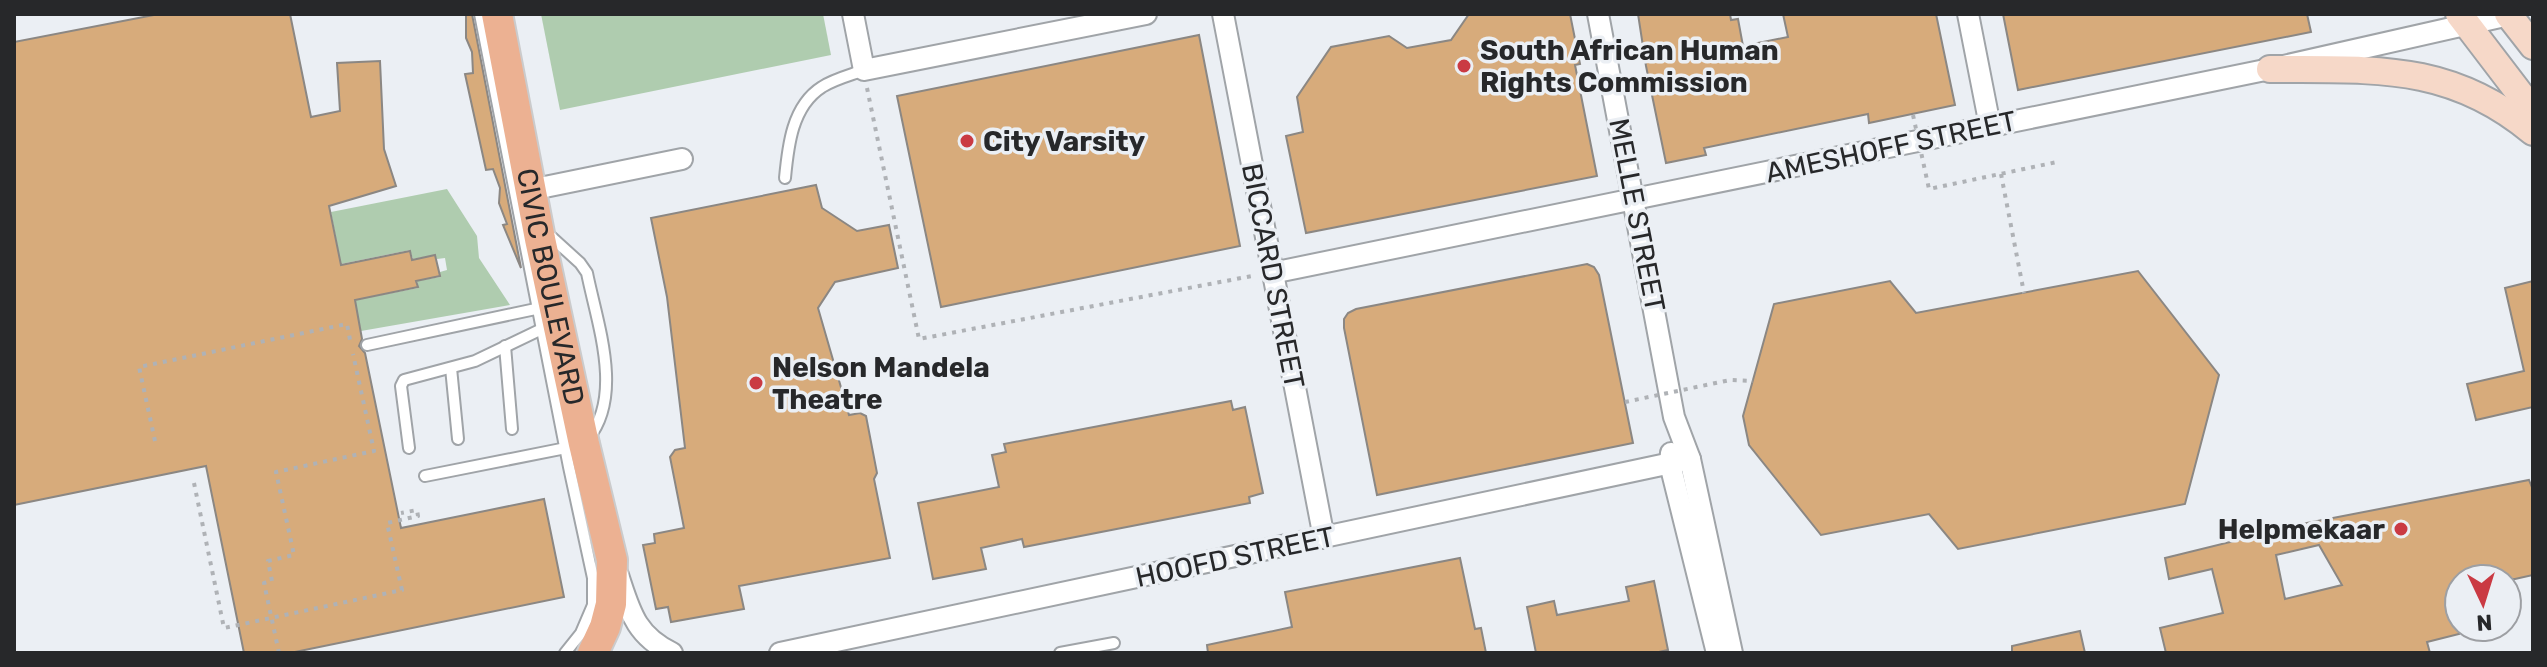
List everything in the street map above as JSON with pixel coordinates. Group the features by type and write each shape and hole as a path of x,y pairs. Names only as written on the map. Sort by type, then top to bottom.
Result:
{"main road":[{"name":"CIVIC BOULEVARD","path":"497,14 537,225 548,315 575,446 612,560 611,604 593,653"},
{"path":"2508,14 2533,46"},
{"path":"2463,20 2533,111"},
{"path":"2270,69 2397,71 2444,81 2487,100 2533,132"}],"street":[{"path":"853,14 864,70 1135,15"},
{"name":"BICCARD STREET","path":"1223,14 1324,538"},
{"name":"MELLE STREET","path":"1598,14 1674,417 1690,459 1732,653"},
{"path":"1968,14 1990,126"},
{"name":"AMESHOFF STREET","path":"1272,273 2270,69 2463,20 2508,14"},
{"path":"530,190 682,159"},
{"name":"MELLE STREET","path":"1674,417 1670,464 1717,653"},
{"name":"HOOFD STREET","path":"787,652 860,640 1690,459"},
{"name":"CIVIC BOULEVARD","path":"612,560 629,611 637,624 646,637 672,653"}],"lane":[{"path":"480,14 548,315"},
{"path":"785,178 791,131 804,108 821,87 864,70"},
{"path":"425,476 575,446 600,420 608,383 587,273 537,225"},
{"path":"367,345 548,315"},
{"path":"409,448 401,382 475,361 505,346 548,315"},
{"path":"505,346 512,429"},
{"path":"451,368 458,439"},
{"path":"565,653 581,633 593,605 593,578 575,446"},
{"path":"1060,653 1114,643"}],"path":[{"path":"864,70 919,339 1272,273"},
{"path":"1913,115 1929,189 2057,162"},
{"path":"2001,174 2024,293"},
{"path":"155,441 139,367 347,324 374,451 276,472 294,555 268,561 272,581 264,583 279,653"},
{"path":"1625,402 1730,380 1753,381"},
{"path":"194,483 224,628 402,590 387,523 418,516 417,510 401,513"}],"green space":[{"path":"541,14 823,14 831,55 560,110"},
{"path":"447,189 477,236 479,258 510,305 361,331 355,300 418,288 417,281 440,277 440,272 447,270 445,258 437,259 435,255 413,259 410,250 341,264 331,212"}],"building":[{"path":"159,14 290,14 311,117 340,111 337,63 380,61 384,149 396,186 329,206 341,265 410,251 412,260 435,255 440,276 416,281 418,287 355,300 362,339 359,346 365,353 401,528 544,499 564,597 290,653 244,653 206,466 14,505 14,42"},
{"path":"466,14 472,14 521,268 503,225 507,224 499,203 500,188 493,169 486,170 465,74 473,73 472,52 466,38"},
{"path":"1469,14 1570,14 1580,64 1575,65 1597,176 1306,233 1286,136 1303,132 1297,97 1331,47 1389,36 1407,48 1451,40"},
{"path":"1638,14 1730,14 1731,20 1738,19 1743,46 1788,37 1783,14 1936,14 1955,105 1869,123 1868,114 1704,148 1706,155 1666,163"},
{"path":"2003,14 2307,14 2311,32 2018,90"},
{"path":"1199,35 1240,246 941,307 897,96"},
{"path":"816,185 822,208 857,231 889,225 898,268 835,282 818,308 849,415 860,413 866,416 877,473 874,479 890,558 739,586 744,609 671,622 668,607 656,609 643,545 655,543 654,534 684,528 670,457 675,450 685,448 667,297 651,218"},
{"path":"1587,264 1594,267 1599,275 1633,443 1377,495 1344,328 1348,313"},
{"path":"2138,271 2219,375 2185,504 1958,549 1929,514 1821,535 1749,445 1743,416 1774,304 1890,281 1916,313"},
{"path":"2533,281 2533,407 2476,420 2467,384 2524,371 2505,288"},
{"path":"1231,401 1233,410 1245,407 1263,493 1249,497 1250,503 1024,547 1022,539 981,548 986,569 933,579 918,503 999,487 992,455 1006,452 1004,444"},
{"path":"2529,480 2533,490 2533,575 2523,577 2523,563 2443,563 2443,638 2427,642 2430,653 2166,653 2160,628 2223,613 2212,569 2169,579 2165,558 2307,523","holes":["2319,545 2342,585 2285,599 2276,555"]},
{"path":"1460,558 1475,629 1481,628 1486,653 1208,653 1207,645 1292,627 1285,592"},
{"path":"1654,581 1668,650 1654,653 1536,653 1527,607 1554,601 1557,615 1629,601 1626,587"},
{"path":"2080,631 2085,653 2012,653 2012,646"}],"place":[{"name":"South African Human Rights Commission","path":"1464,66"},
{"name":"City Varsity","path":"967,141"},
{"name":"Nelson Mandela Theatre","path":"756,383"},
{"name":"Helpmekaar","path":"2401,529"}]}
